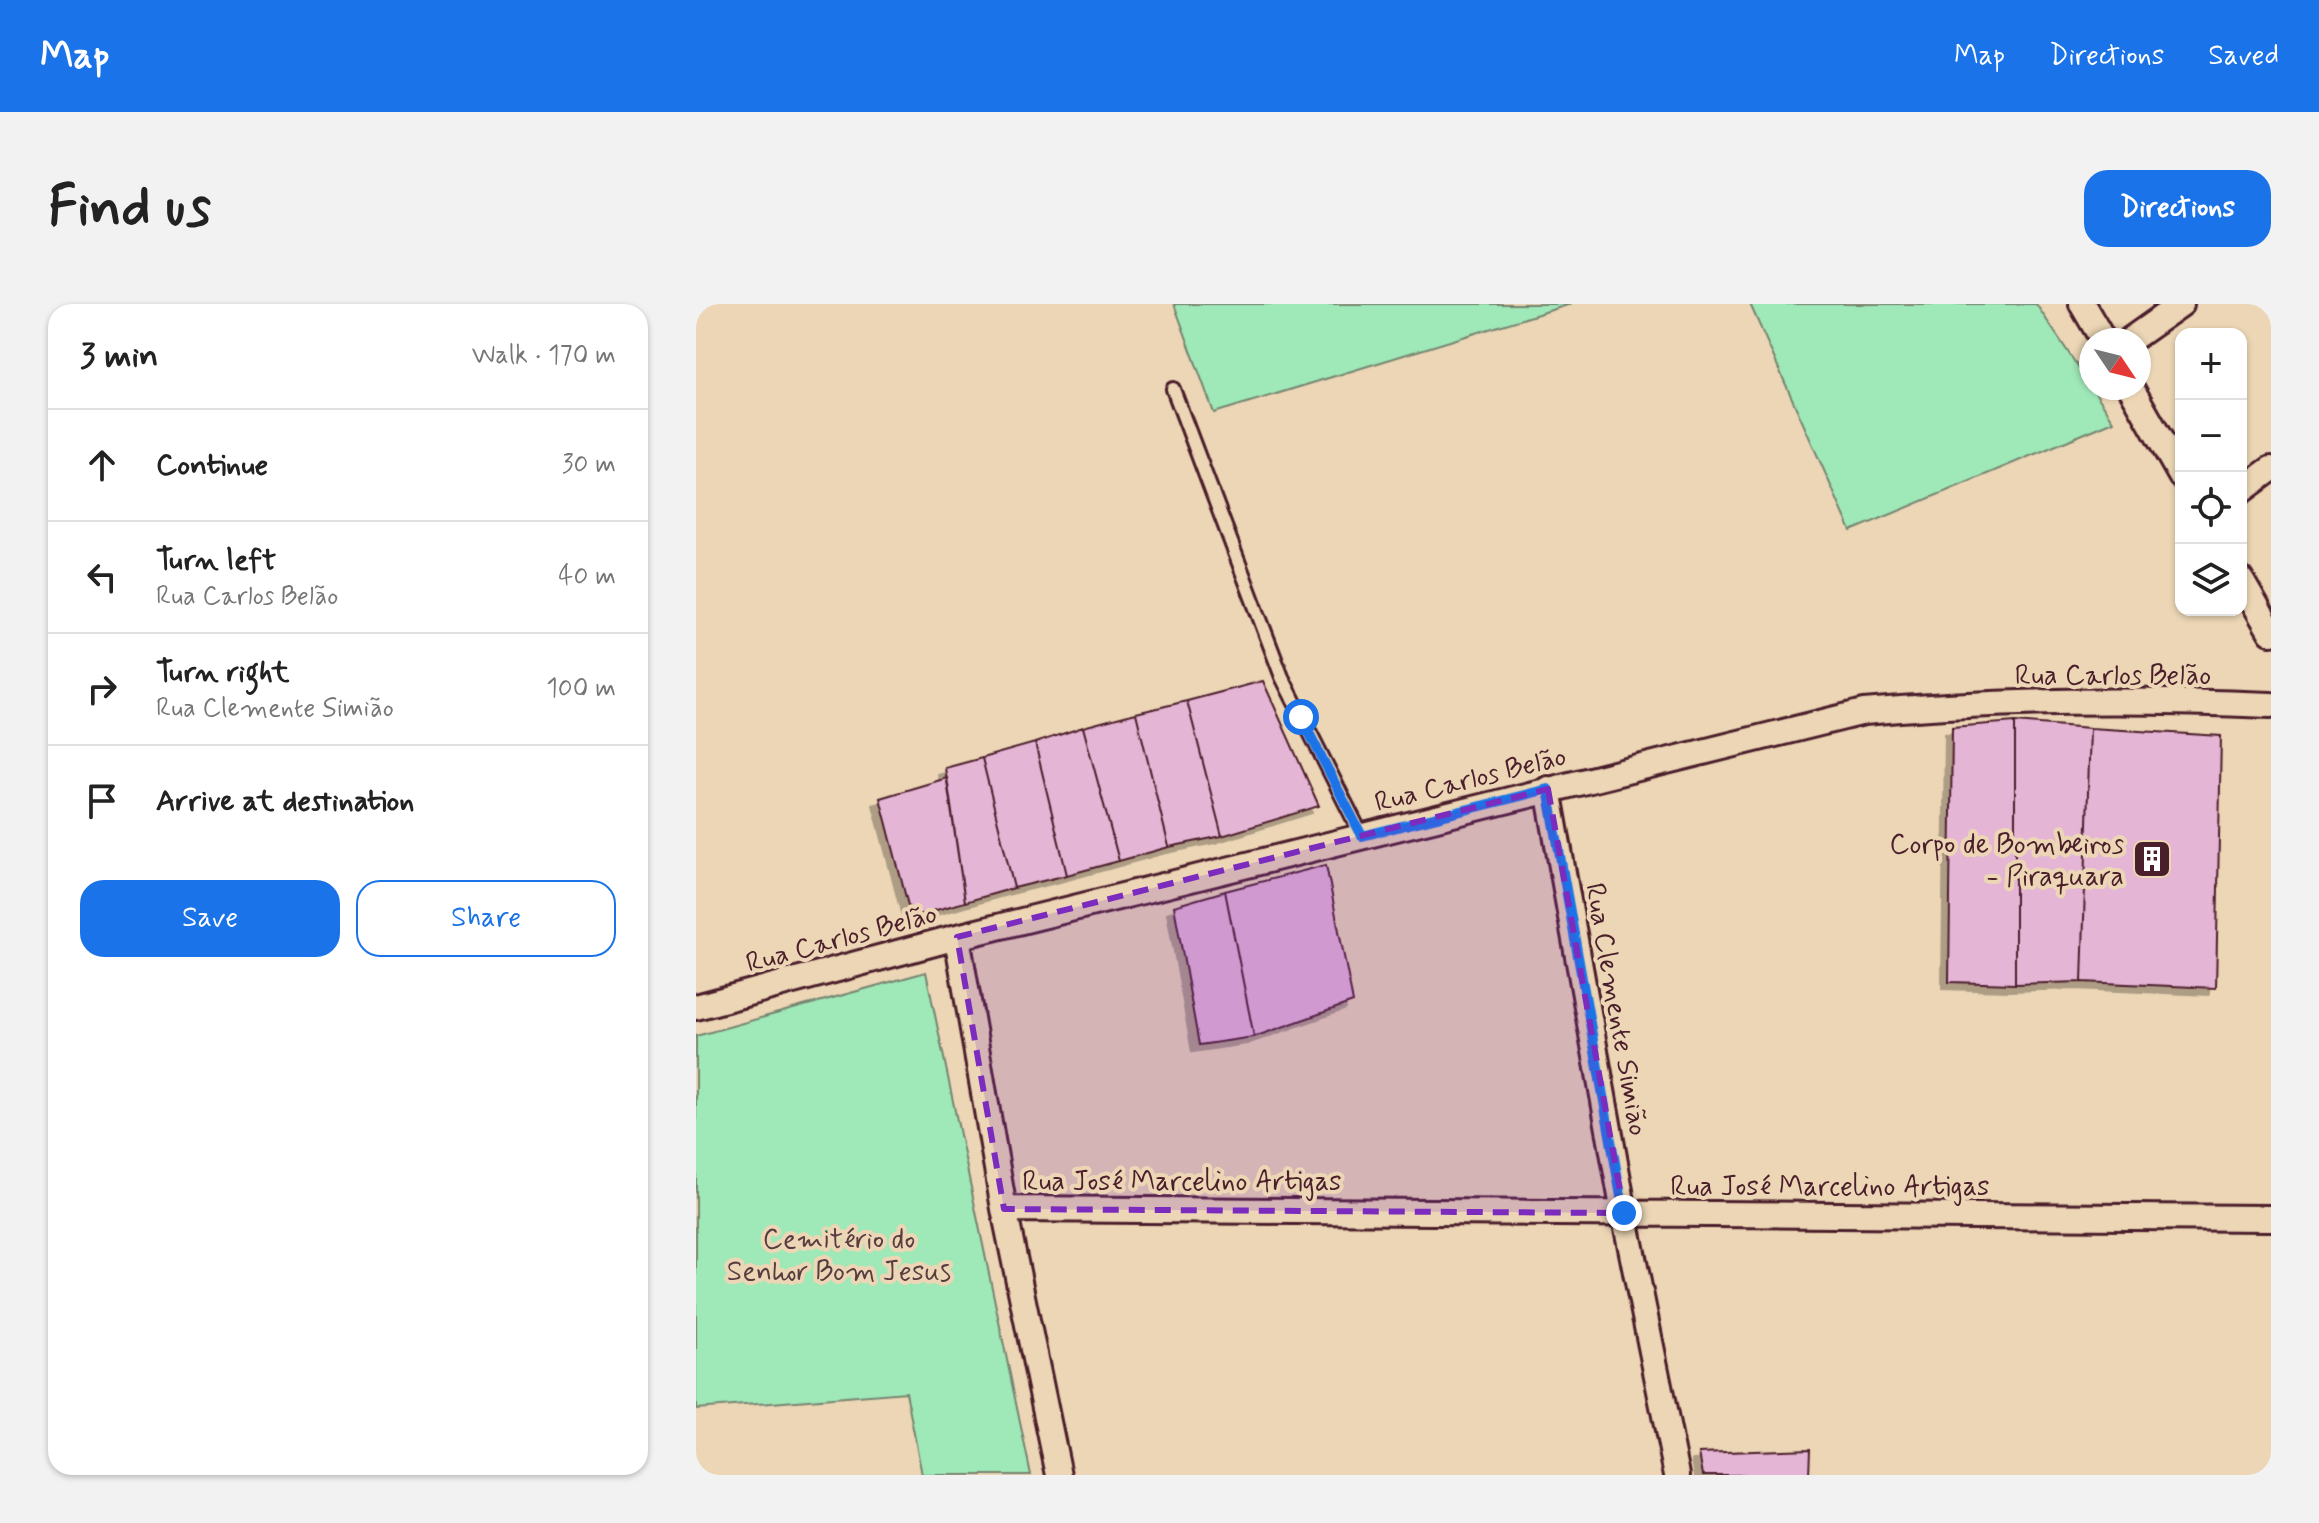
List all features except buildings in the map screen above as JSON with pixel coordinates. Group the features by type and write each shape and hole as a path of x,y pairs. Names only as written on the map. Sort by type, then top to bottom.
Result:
{"street":[{"path":"2082,304 2096,328"},
{"path":"2147,328 2181,304"},
{"path":"2138,400 2179,472"},
{"path":"2247,487 2271,469"},
{"path":"2247,589 2269,622"},
{"name":"Rua Carlos Belão","path":"696,1007 957,937 1864,712 2045,702 2271,705"},
{"name":"Rua Clemente Simião","path":"1548,789 1624,1213 1677,1475"},
{"path":"957,937 1004,1209 1059,1475"},
{"name":"Rua José Marcelino Artigas","path":"1004,1209 2271,1218"}],"lane":[{"path":"1173,389 1282,677 1362,836"}],"highlighted area":[{"path":"1548,789 1624,1213 1004,1209 957,937"}],"green space":[{"path":"1174,304 1571,304 1214,413"},
{"path":"1750,304 2036,304 2079,368 2079,400 2100,400 2114,421 1851,531"},
{"name":"Cemitério do Senhor Bom Jesus","path":"926,972 1031,1475 922,1475 906,1392 696,1409 696,1036"}],"place":[{"name":"Corpo de Bombeiros - Piraquara","path":"2152,859"}],"route":[{"path":"1301,717 1362,836 1548,789 1624,1213"}]}
